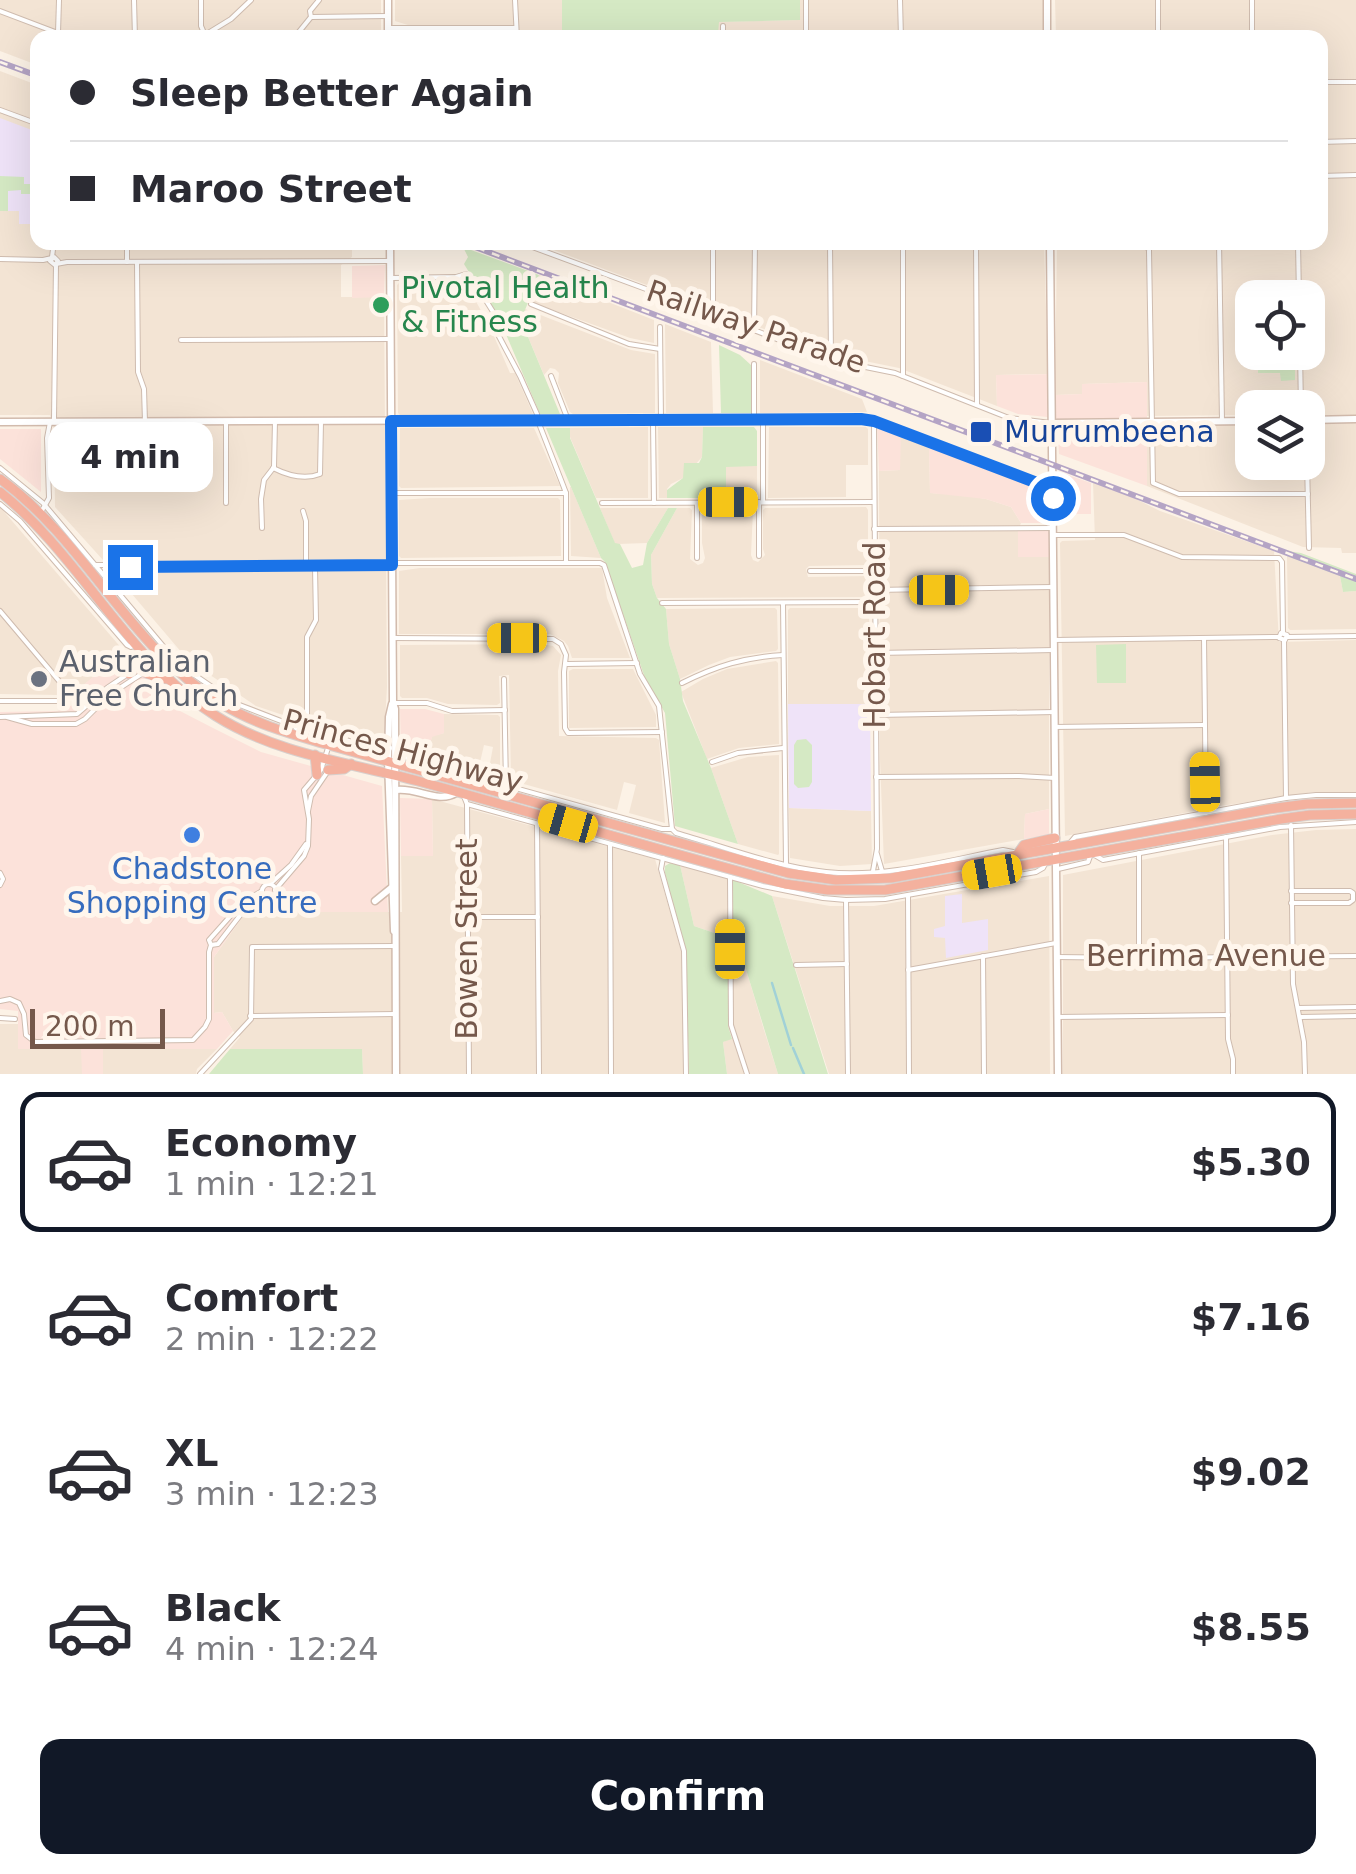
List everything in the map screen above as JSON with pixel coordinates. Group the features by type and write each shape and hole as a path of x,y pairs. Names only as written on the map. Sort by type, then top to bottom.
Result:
{"highway":[{"name":"Princes Highway","path":"0,479 40,507 162,656 235,712 269,727 302,733 356,752 392,756 570,818 733,863 836,880 939,876 1052,864 1308,804 1356,803"},
{"name":"Princes Highway","path":"0,492 45,535 167,679 210,713 325,761 388,773 462,796 570,818"},
{"path":"40,507 32,513 44,526 45,535"},
{"path":"129,674 139,648"},
{"path":"144,672 167,679"},
{"path":"317,775 325,761"},
{"name":"Princes Highway","path":"939,876 1059,844 1133,830 1256,817 1356,814"}],"street":[{"path":"58,30 59,0"},
{"path":"134,0 135,30"},
{"path":"201,0 201,30"},
{"path":"214,30 251,0"},
{"path":"312,17 310,11 319,0"},
{"path":"388,0 388,30"},
{"path":"464,30 515,28 515,0"},
{"path":"806,0 806,30"},
{"path":"900,0 900,30"},
{"path":"1047,30 1048,0"},
{"path":"1158,0 1158,30"},
{"path":"1252,0 1252,30"},
{"path":"0,11 50,30"},
{"path":"301,30 312,17 388,16"},
{"path":"1328,82 1356,82"},
{"path":"0,110 30,121"},
{"path":"1328,142 1356,142"},
{"path":"1328,176 1356,175"},
{"path":"40,507 50,496 47,438 56,408 54,250"},
{"path":"126,250 127,262"},
{"path":"390,250 395,709 388,773 395,934"},
{"name":"Railway Parade","path":"541,250 831,360 903,376 1016,420 1052,423"},
{"path":"713,250 713,314"},
{"path":"754,331 756,250"},
{"path":"830,250 831,360"},
{"path":"903,250 903,376"},
{"path":"976,250 977,405"},
{"path":"1050,250 1054,727 1059,844 1052,864 1058,1074"},
{"path":"1150,250 1152,483 1179,494 1308,494"},
{"path":"1219,250 1222,421"},
{"path":"1298,250 1298,280"},
{"path":"0,259 390,261"},
{"path":"137,262 138,372 144,389 145,422"},
{"path":"390,278 456,278 466,274"},
{"path":"485,300 494,315 494,328 537,414 566,493 566,562"},
{"path":"530,304 629,344 660,349"},
{"path":"654,502 660,327"},
{"path":"181,340 391,339"},
{"path":"754,364 759,420 759,556"},
{"path":"551,376 568,420"},
{"path":"0,422 861,419 1053,489"},
{"path":"1325,420 1356,420"},
{"path":"274,468 290,475 320,474 322,421"},
{"name":"Hobart Road","path":"872,872 876,849 874,421"},
{"path":"1052,423 1235,421"},
{"path":"226,422 226,503"},
{"path":"262,528 263,484 274,468 275,422"},
{"path":"0,468 95,565 103,580 193,679"},
{"path":"1034,482 1052,473"},
{"path":"1308,480 1309,548"},
{"path":"40,507 47,483"},
{"path":"392,493 566,493"},
{"path":"697,558 698,502"},
{"path":"602,503 874,502"},
{"path":"0,504 20,521 126,645 139,648"},
{"path":"303,511 306,567"},
{"path":"874,528 1036,527 1124,535 1182,557 1279,558 1286,798"},
{"path":"95,565 316,567 598,562 605,567 640,674 659,706 672,829"},
{"path":"103,580 111,567"},
{"path":"302,733 308,721 308,637 316,620 316,567"},
{"path":"810,571 874,571"},
{"path":"875,590 1054,589"},
{"path":"662,603 875,602"},
{"path":"783,603 786,864"},
{"path":"0,611 65,688 65,701 0,700"},
{"path":"1054,640 1356,636"},
{"path":"393,638 558,641 566,664 564,728 568,732 662,732"},
{"path":"1204,638 1206,813"},
{"path":"876,653 1054,651"},
{"path":"682,683 734,661 782,655"},
{"path":"4,717 77,714 107,688 162,656"},
{"path":"4,717 32,724 76,724 152,663"},
{"path":"566,664 637,663"},
{"path":"504,679 506,785"},
{"path":"393,703 428,703 452,710 505,710"},
{"path":"876,715 1054,714"},
{"path":"302,733 308,721"},
{"path":"1054,727 1204,725"},
{"path":"302,733 349,741 356,752"},
{"path":"211,945 218,944 245,909 272,896 304,856 310,796 332,745"},
{"path":"712,762 783,748"},
{"path":"392,756 506,785 610,844 663,858 786,864 823,872 939,876"},
{"path":"388,773 396,790 396,1074"},
{"path":"308,811 304,790 317,775"},
{"path":"876,777 1055,776"},
{"path":"396,790 408,789 442,798 462,796 537,823 570,818 672,829 792,894 846,900 908,896 939,876"},
{"path":"1133,830 1286,798 1356,795"},
{"name":"Bowen Street","path":"462,796 468,1074"},
{"path":"1092,854 1103,860 1291,825 1356,822"},
{"path":"537,823 539,1074"},
{"path":"1291,825 1292,984 1304,1042 1305,1074"},
{"path":"0,1001 18,1003 24,1014 26,1035 35,1042 192,1040 209,1019 210,937 239,906 262,891 297,857 309,834"},
{"path":"1226,837 1228,1044 1233,1074"},
{"path":"610,844 612,1074"},
{"name":"Hobart Road","path":"876,849 882,872"},
{"path":"1139,853 1140,958"},
{"path":"663,858 661,869 684,951 686,1074"},
{"path":"733,863 731,1025 747,1074"},
{"path":"0,873 0,885"},
{"path":"270,884 275,890"},
{"path":"374,901 391,888"},
{"path":"262,891 266,897"},
{"path":"1290,903 1353,900 1350,891 1291,892"},
{"path":"908,896 909,1074"},
{"path":"846,900 848,1074"},
{"path":"467,917 538,917"},
{"path":"908,970 1057,943"},
{"path":"203,1072 251,1016 252,947 394,946"},
{"path":"983,956 984,1074"},
{"name":"Berrima Avenue","path":"1057,956 1356,956"},
{"path":"796,966 847,964"},
{"path":"1298,1008 1356,1007"},
{"path":"251,1016 395,1014"},
{"path":"1057,1017 1228,1015"},
{"path":"1300,1017 1356,1016"},
{"path":"0,1018 15,1020"}],"shaded area":[{"path":"0,0 381,0 381,30 30,30 30,62 0,51"},
{"path":"395,0 562,0 562,30 421,30 395,21"},
{"path":"800,0 1043,0 1043,30 717,30 718,22 799,20"},
{"path":"1055,0 1356,0 1356,415 1325,415 1325,390 1235,390 1235,415 1147,416 1147,382 1082,384 1082,394 1055,395 1057,250 1328,250 1328,30 1056,30"},
{"path":"0,71 30,82 30,250 352,250 352,257 341,265 341,297 384,297 384,739 298,720 256,706 188,660 55,507 54,429 50,415 0,415"},
{"path":"0,118 30,129 30,224 19,224 19,211 0,211"},
{"path":"554,250 1044,250 1048,374 996,375 997,406 899,368 845,357"},
{"path":"385,265 384,297 352,298 352,266"},
{"path":"539,275 654,320 654,343 528,301"},
{"path":"399,283 463,283 490,327 510,373 515,373 533,414 400,415"},
{"path":"525,309 631,350 655,354 655,413 570,412 558,383 559,373 550,368 544,375 521,320"},
{"path":"665,324 711,342 713,413 666,413"},
{"path":"760,360 862,399 867,412 760,413"},
{"path":"1055,374 1056,395 1082,394 1082,384 1147,382 1147,486 1059,454 1057,418 1018,414 997,406 996,375"},
{"path":"1325,423 1356,423 1356,553 1342,553 1341,548 1303,547 1147,486 1147,424 1235,424 1235,480 1325,480"},
{"path":"877,425 1050,490 1050,523 1021,523 1011,507 986,499 930,493 929,446 901,435 900,470 879,471"},
{"path":"648,427 648,498 596,498 570,437 570,428"},
{"path":"658,427 703,427 702,457 683,478 671,484 667,498 659,498"},
{"path":"769,427 866,427 868,465 846,465 846,497 768,498"},
{"path":"400,428 534,428 560,486 401,488"},
{"path":"0,429 41,429 41,492 0,459"},
{"path":"900,435 929,445 930,493 986,499 1011,507 1021,523 1018,557 1049,557 1049,809 1025,814 1024,839 884,864 879,471 900,470"},
{"path":"726,466 757,466 755,498 726,498"},
{"path":"1059,472 1091,483 1091,514 1060,514"},
{"path":"1093,482 1160,511 1274,551 1279,642 1356,640 1356,792 1314,792 1221,806 1065,836 1060,543 1095,540"},
{"path":"571,487 601,558 571,556"},
{"path":"558,498 561,556 401,558 399,500"},
{"path":"0,507 129,657 105,678 100,672 76,691 58,695 0,694"},
{"path":"866,507 868,565 806,569 808,577 869,576 869,597 657,598 652,584 651,555 677,508 692,510 690,559 698,565 705,558 704,508 753,510 751,555 758,562 765,555 765,508"},
{"path":"600,508 668,508 647,543 615,544"},
{"path":"1049,529 1049,557 1018,557 1018,530"},
{"path":"1287,556 1340,576 1343,592 1356,591 1356,629 1288,628"},
{"path":"602,568 607,598 630,658 572,658 564,641 550,634 399,634 399,571"},
{"path":"775,608 776,651 730,657 680,679 669,644 666,609"},
{"path":"790,608 869,610 870,704 788,704"},
{"path":"400,645 553,646 561,655 559,736 659,740 665,823 629,813 636,785 624,782 617,810 513,781 509,675 499,676 497,705 448,704 400,696"},
{"name":"Chadstone Shopping Centre","path":"129,657 180,711 213,728 261,752 382,786 388,912 246,912 214,957 214,1013 222,1012 233,1031 217,1049 103,1049 103,1074 82,1074 81,1049 18,1049 18,1011 0,1009 0,712 67,708 76,703 76,691 100,671 106,677"},
{"path":"776,661 779,744 739,748 707,759 681,692 727,669"},
{"path":"633,669 656,715 656,727 569,728 569,671"},
{"path":"788,704 870,704 871,811 789,808"},
{"path":"400,709 444,714 444,733 432,737 427,756 401,749"},
{"path":"444,714 500,717 500,775 488,774 493,747 484,745 478,771 427,756 432,736 444,733"},
{"path":"779,755 778,855 738,844 711,768 748,757"},
{"path":"400,798 432,799 433,856 401,856"},
{"path":"432,799 655,859 682,954 685,1074 363,1074 362,1049 230,1049 240,1037 222,1012 214,1013 214,957 246,912 402,912 401,856 433,855"},
{"path":"789,808 871,811 872,864 840,866 790,858"},
{"path":"1049,809 1049,835 1024,839 1025,814"},
{"path":"1356,829 1356,1074 1063,1074 1063,875 1272,835"},
{"path":"680,865 729,878 729,938 694,926"},
{"path":"1049,876 1050,1074 829,1074 772,896 830,906 874,906"},
{"path":"962,894 962,923 988,919 988,950 946,958 945,938 934,937 934,929 945,926 945,896"},
{"path":"741,952 778,1074 727,1074 723,1042 732,1038 728,1026 729,954"},
{"path":"0,1024 18,1024 19,1049 82,1049 82,1074 0,1074"},
{"path":"103,1049 217,1049 196,1074 103,1074"}],"green space":[{"path":"562,0 800,0 800,20 719,22 718,30 562,30"},
{"path":"0,176 24,177 24,184 30,184 30,194 8,191 8,211 0,211"},
{"path":"464,250 539,275 521,320 560,414 540,414 499,318 485,295 473,295 463,283 475,282 464,264 468,257"},
{"path":"719,345 752,366 752,413 721,413"},
{"path":"1295,370 1295,380 1281,381 1280,373 1258,373"},
{"path":"703,427 754,427 757,466 726,467 726,498 667,498 667,490 683,478 684,463 699,463"},
{"path":"546,428 570,428 570,438 615,543 620,544 632,568 643,565 647,543 668,508 677,508 651,555 652,584 666,609 669,644 683,701 738,844 675,826 665,713 645,678 605,562"},
{"path":"1287,551 1356,574 1356,591 1343,592 1340,576 1287,556"},
{"path":"1126,644 1126,683 1097,683 1096,645"},
{"path":"806,739 812,745 812,782 809,787 798,788 794,784 794,745 797,740"},
{"path":"680,865 694,926 729,938 728,1026 732,1039 723,1042 727,1074 689,1074 686,956 665,873 665,866"},
{"path":"731,879 772,896 828,1074 778,1074 741,953 732,953"},
{"path":"230,1049 362,1049 363,1074 209,1074"}],"waterway":[{"path":"772,983 791,1045"},
{"path":"793,1048 804,1074"}],"railway":[{"path":"0,62 30,73"},
{"path":"483,250 1356,579"}],"place":[{"name":"Pivotal Health & Fitness","path":"381,305"},
{"name":"Murrumbeena","path":"981,432"},
{"name":"Australian Free Church","path":"39,679"},
{"name":"Chadstone Shopping Centre","path":"192,835"}],"route":[{"path":"130,567 392,565 391,421 861,419 1053,489 1053,498"}]}
